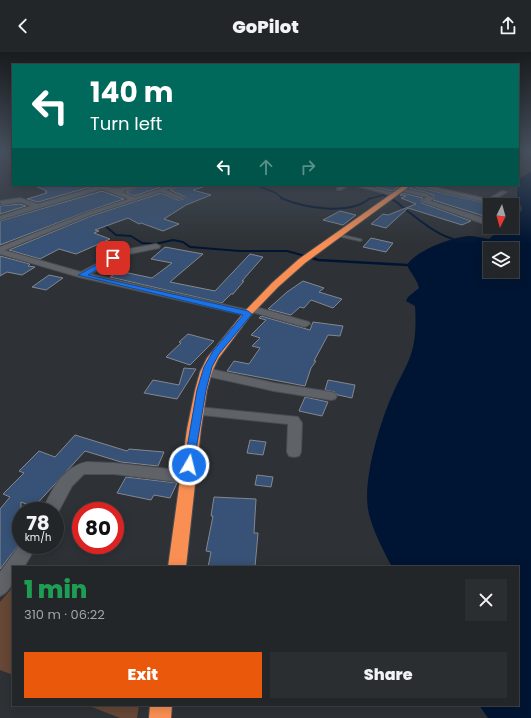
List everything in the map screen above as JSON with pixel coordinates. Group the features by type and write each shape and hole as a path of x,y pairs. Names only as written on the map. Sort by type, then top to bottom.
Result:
{"highway":[{"path":"177,566 198,411 206,372 216,353 271,288 306,258 407,186"},
{"path":"160,718 161,706"}],"street":[{"path":"83,186 91,191"},
{"path":"0,218 105,186 134,199"},
{"path":"116,192 136,186"},
{"path":"0,250 88,214 175,186"},
{"path":"339,189 346,186"},
{"path":"358,186 394,195"},
{"path":"421,186 489,201 504,192"},
{"path":"161,190 181,198"},
{"path":"402,190 431,197"},
{"path":"441,190 425,201 483,221"},
{"path":"1,202 20,200 38,206"},
{"path":"82,275 124,252 142,247 156,246"},
{"path":"0,250 82,275 305,324"},
{"path":"206,372 274,387 331,396"},
{"path":"198,411 293,420 295,424 294,452"},
{"path":"55,502 70,477 80,469 96,467 188,477"},
{"path":"15,566 23,554"},
{"path":"0,587 12,571"}],"lane":[{"path":"339,235 360,240"}],"shaded area":[{"path":"12,588 12,675 0,670 0,602"},
{"path":"90,706 139,706 137,718 120,718"}],"water":[{"path":"519,182 531,182 531,718 488,718 480,706 519,706 519,566 392,566 371,521 367,501 368,486 373,453 383,420 393,393 408,362 414,340 416,323 415,306 406,301 408,297 419,288 407,265 418,255 445,241 470,236 489,239 494,234 519,234 519,212 521,212 522,208 519,198 517,198 518,186 519,186"}],"building":[{"path":"35,186 94,186 38,202 27,199 47,193 45,192 47,191"},
{"path":"141,186 164,186 134,196 126,192"},
{"path":"180,186 203,186 193,190 211,195 186,205 164,219 179,224 163,231 141,223 139,224 128,218 95,230 99,231 94,233 110,239 76,254 59,249 40,259 9,250 91,216 161,193 178,200 184,199 185,197 170,190"},
{"path":"375,186 400,186 393,191"},
{"path":"412,186 483,202 483,216 433,200 435,196 409,188"},
{"path":"102,191 124,199 0,245 0,221"},
{"path":"403,193 423,198 422,203 471,221 462,225 408,208 386,228 371,224 383,214 388,215 416,204 401,198 406,196 400,195"},
{"path":"20,204 26,206 0,214 0,206"},
{"path":"340,211 356,215 343,225 323,220"},
{"path":"371,238 393,243 386,252 363,247"},
{"path":"165,247 203,254 170,282 215,291 250,254 263,257 233,294 231,294 222,303 110,277 119,271 152,278 172,263 151,259"},
{"path":"0,256 30,264 28,266 35,267 22,275 7,272 0,276"},
{"path":"49,275 63,278 46,290 32,287"},
{"path":"303,281 324,288 319,292 342,299 333,308 311,300 304,308 300,307 291,315 268,309 287,292"},
{"path":"261,316 310,330 313,322 343,326 340,336 328,335 314,361 316,361 311,368 305,386 227,371 234,361 249,364 260,348 252,346 260,338 251,335 266,320 259,318"},
{"path":"188,334 214,341 190,365 166,357 181,343 179,342"},
{"path":"184,368 196,369 177,399 144,393 153,380 179,385"},
{"path":"328,380 355,385 352,398 325,390"},
{"path":"305,397 328,402 322,416 299,411"},
{"path":"75,435 127,451 129,449 164,452 158,466 121,462 85,451 39,502 12,502 12,554 0,569 0,509 10,497 3,494 24,473 19,471 39,451 55,457"},
{"path":"250,440 266,442 263,455 247,453"},
{"path":"257,475 273,477 271,487 255,485"},
{"path":"126,477 177,483 170,498 154,495 151,500 117,493"},
{"path":"214,497 256,499 254,533 258,533 255,566 208,566 211,552 206,551 213,516 211,516"}],"waterway":[{"path":"78,186 95,193 98,197"},
{"path":"258,186 276,193 283,199"},
{"path":"369,199 383,195 392,199"},
{"path":"283,199 302,205 339,209 361,204 370,198"},
{"path":"392,199 430,228 453,239"},
{"path":"103,224 116,235 131,236 142,243 155,244 173,240 183,242 190,247 240,251 287,251 316,259"},
{"path":"312,258 318,260 407,265"}],"route":[{"path":"113,258 82,275 152,290 248,314 216,353 206,372 201,390 189,465"}]}
